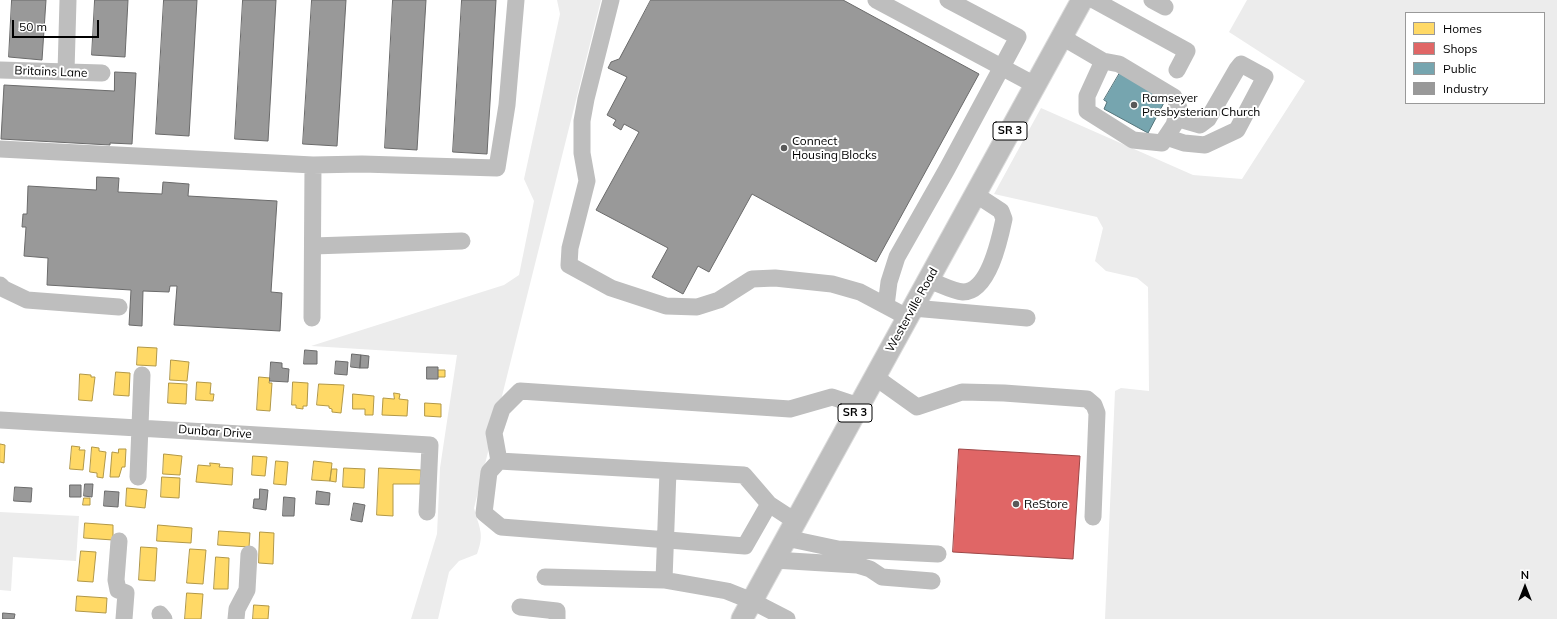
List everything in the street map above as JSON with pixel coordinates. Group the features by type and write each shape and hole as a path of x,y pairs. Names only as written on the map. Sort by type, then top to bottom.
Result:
{"main road":[{"name":"Westerville Road","path":"742,619 1082,0"}],"street":[{"path":"66,72 68,0"},
{"path":"0,149 312,165 369,164 497,168 507,105 516,0"},
{"path":"611,0 586,99 582,122 582,153 587,181 570,248 570,265 611,288 666,306 697,307 720,300 752,279 775,278 832,284 860,292 886,306 910,313 1027,318"},
{"path":"876,0 1035,85"},
{"path":"886,306 889,282 897,257 947,169 1018,37 948,0"},
{"path":"1094,0 1187,51 1176,70"},
{"path":"1062,37 1102,61 1119,64 1174,97 1179,108 1174,125 1162,143 1133,140 1087,111 1087,96 1102,61"},
{"path":"1166,137 1184,143 1205,145 1237,130 1265,77 1241,64 1208,119 1200,125 1176,118"},
{"name":"Britains Lane","path":"0,70 102,73"},
{"path":"312,165 312,318"},
{"path":"928,280 962,292 971,291 979,286 990,266 1004,218 1001,211 975,194"},
{"path":"313,246 462,241"},
{"path":"0,285 4,289 27,300 119,307"},
{"path":"138,478 142,375"},
{"path":"875,376 918,407 962,392 1004,393 1087,399 1094,405 1097,413 1093,517"},
{"path":"499,461 494,433 502,409 520,391 790,409 832,398 859,406"},
{"name":"Dunbar Drive","path":"0,420 430,445 427,512"},
{"path":"499,461 744,475 791,530 838,549 938,554"},
{"path":"499,461 489,472 484,513 501,527 745,546 769,504"},
{"path":"664,580 664,540 668,471"},
{"path":"119,541 116,580 118,590 126,593 124,619"},
{"path":"236,619 237,609 247,590 249,554"},
{"path":"774,560 857,565 870,568 882,577 932,581"},
{"path":"545,577 664,580 727,591 752,600 787,619"},
{"path":"520,607 557,611 557,619"}],"shaded area":[{"path":"557,0 601,0 474,508 481,535 481,541 477,554 459,561 449,572 438,619 411,619 437,534 440,468 457,355 311,346 504,285 519,275 534,201 524,179 560,14"},
{"path":"1247,0 1557,0 1557,619 1105,619 1115,391 1121,388 1149,391 1148,287 1137,278 1106,271 1095,261 1103,228 1097,217 994,194 1041,108 1193,175 1242,179 1305,81 1229,32"},
{"path":"0,512 79,516 76,561 13,557 11,591 0,590"}],"building: Homes":[{"path":"138,347 157,348 156,366 137,365"},
{"path":"171,360 189,362 187,381 170,380"},
{"path":"438,370 445,370 445,377 438,377"},
{"path":"116,372 130,373 129,396 114,395"},
{"path":"80,374 95,377 92,401 79,400"},
{"path":"259,377 270,378 269,383 272,383 270,411 257,410"},
{"path":"197,382 211,383 210,394 214,394 213,401 196,400"},
{"path":"293,382 308,383 307,406 303,406 303,409 296,408 296,405 292,405"},
{"path":"169,383 187,384 186,404 168,403"},
{"path":"319,384 344,385 341,413 332,412 332,409 329,408 329,406 317,405"},
{"path":"394,393 400,394 399,399 408,400 407,416 382,415 383,398 394,399"},
{"path":"353,394 374,396 373,415 365,415 365,409 353,409"},
{"path":"425,403 441,404 441,417 425,416"},
{"path":"0,444 5,445 4,463 0,462"},
{"path":"72,446 80,447 79,450 85,450 83,470 70,469"},
{"path":"92,447 99,448 99,451 106,452 103,478 97,477 97,473 90,472"},
{"path":"119,449 126,449 125,467 122,467 119,477 110,477 112,452 118,453"},
{"path":"164,454 182,456 180,475 163,474"},
{"path":"253,456 267,457 265,476 252,475"},
{"path":"276,461 288,462 286,485 274,484"},
{"path":"314,461 332,463 330,481 312,480"},
{"path":"210,463 220,464 219,467 233,468 232,485 196,482 198,465 210,466"},
{"path":"344,468 365,469 364,488 343,487"},
{"path":"379,468 421,470 420,484 393,484 393,516 377,515"},
{"path":"332,469 337,469 336,482 330,481"},
{"path":"162,477 180,478 179,498 161,497"},
{"path":"127,488 147,490 145,508 126,506"},
{"path":"84,498 90,498 90,505 83,505"},
{"path":"85,523 113,525 113,540 84,538"},
{"path":"158,525 192,528 191,543 157,541"},
{"path":"219,531 250,533 249,547 218,545"},
{"path":"260,532 274,533 273,564 259,563"},
{"path":"141,547 157,548 155,581 139,580"},
{"path":"190,549 206,550 203,584 187,583"},
{"path":"81,551 96,552 93,582 78,581"},
{"path":"216,557 229,558 228,589 214,589"},
{"path":"187,593 203,594 201,619 185,619"},
{"path":"77,596 107,598 106,613 76,611"},
{"path":"254,605 269,606 268,619 253,619"}],"building: Shops":[{"name":"ReStore","path":"959,449 1080,456 1073,559 953,552"}],"building: Public":[{"name":"Ramseyer Presbysterian Church","path":"1121,71 1167,97 1148,133 1104,109 1107,102 1104,100"}],"building: Industry":[{"path":"12,0 46,0 42,60 9,57"},
{"path":"95,0 128,0 125,57 92,55"},
{"path":"164,0 197,0 189,136 156,134"},
{"path":"243,0 276,0 268,141 235,139"},
{"path":"312,0 346,0 337,146 303,144"},
{"path":"393,0 426,0 417,150 385,148"},
{"path":"462,0 496,0 487,154 453,152"},
{"name":"Connect Housing Blocks","path":"651,0 843,0 979,74 876,262 752,194 709,272 698,266 683,294 652,277 668,248 596,210 639,132 624,124 621,130 613,125 616,120 607,115 627,77 608,68 611,62 619,59"},
{"path":"115,72 136,73 132,144 110,143 110,145 1,139 4,85 114,91"},
{"path":"97,177 119,178 118,192 162,194 163,182 189,184 188,196 277,201 271,292 282,293 280,331 174,325 177,286 170,286 169,292 143,291 142,326 129,325 131,290 47,285 48,258 24,256 26,227 22,227 23,214 27,214 28,186 96,190"},
{"path":"305,350 317,351 317,364 304,364"},
{"path":"352,354 361,355 360,368 351,367"},
{"path":"361,355 369,356 368,368 360,368"},
{"path":"336,361 348,362 347,375 335,374"},
{"path":"271,362 282,363 282,368 289,369 288,382 270,381"},
{"path":"427,367 438,367 438,379 427,379"},
{"path":"85,484 93,484 92,497 84,496"},
{"path":"70,485 81,485 81,497 70,497"},
{"path":"15,487 32,488 31,502 14,501"},
{"path":"260,489 268,490 266,510 253,508 254,499 259,499"},
{"path":"105,491 119,492 118,507 104,506"},
{"path":"317,491 330,493 329,505 316,504"},
{"path":"284,497 295,498 294,516 283,516"},
{"path":"354,503 365,505 362,522 351,520"},
{"path":"3,613 15,614 14,619 3,619"}],"place":[{"name":"Ramseyer Presbysterian Church","path":"1134,105"},
{"name":"Connect Housing Blocks","path":"784,148"},
{"name":"ReStore","path":"1016,504"}]}
